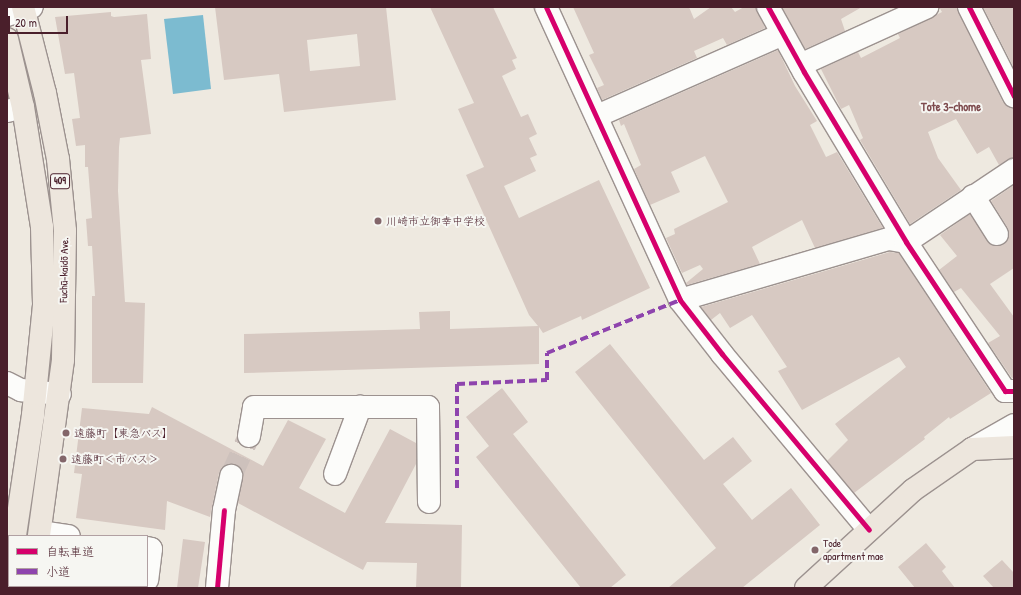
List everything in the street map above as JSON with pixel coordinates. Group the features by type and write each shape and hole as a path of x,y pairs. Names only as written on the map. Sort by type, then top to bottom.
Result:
{"main road":[{"name":"Fuchū-kaidō Ave.","path":"21,9 45,93 58,159 65,231 63,360 60,394 40,534"},
{"name":"Fuchū-kaidō Ave.","path":"7,39 15,109 42,227 44,305 36,391 15,535"},
{"path":"806,588 913,490 972,449 1014,447"}],"street":[{"path":"546,7 680,300 722,354 869,530"},
{"path":"768,7 800,65 906,242 1005,391 1014,390"},
{"path":"800,65 927,7"},
{"path":"969,7 1014,96"},
{"path":"597,116 783,34"},
{"path":"680,300 889,239 906,242 972,196 1014,170"},
{"path":"972,196 997,234"},
{"path":"7,383 21,390 60,394"},
{"path":"335,474 360,407"},
{"path":"249,436 254,408 428,407 430,502"},
{"path":"972,449 1014,425"},
{"path":"216,588 224,510 231,476"},
{"path":"40,534 54,535"},
{"path":"148,548 152,549 148,574"}],"water":[{"path":"203,15 211,89 173,94 164,19"}],"building":[{"path":"215,7 386,7 396,100 284,112 279,74 224,80","holes":["357,34 360,66 310,71 307,40"]},
{"path":"430,7 493,7 517,58 512,60 516,69 502,76 521,117 528,114 537,134 529,138 537,155 530,158 536,171 504,186 519,218 599,180 650,288 582,320 581,316 543,333 539,327 539,364 244,373 244,334 420,329 419,312 450,311 450,329 538,326 529,315 466,175 484,167 458,109 474,103"},
{"path":"573,7 689,7 694,19 711,7 731,7 735,12 744,7 756,7 765,28 727,45 723,38 694,51 697,58 602,100 597,88 604,85 589,55 594,53"},
{"path":"782,7 862,7 841,19 845,31 805,49"},
{"path":"939,7 957,7 1003,102 1014,108 1014,158 999,165 989,147 977,154 956,119 928,132 938,158 961,190 910,224 860,140 863,138 849,105 841,109 821,69 858,52 861,58 900,38 898,34 942,12"},
{"path":"983,7 1014,7 1014,68"},
{"path":"111,12 111,16 114,17 147,14 151,59 141,60 151,134 120,138 119,147 118,191 125,302 145,303 143,383 92,383 92,296 95,296 92,246 88,246 86,219 92,218 88,167 85,167 85,145 76,146 72,119 80,118 74,73 65,74 55,17"},
{"path":"778,50 795,86 817,121 810,125 826,157 837,152 883,228 815,248 802,220 752,247 760,264 687,285 686,283 703,269 700,265 682,273 666,238 675,234 674,229 728,202 705,156 671,172 680,192 650,205 634,169 641,165 624,124 621,126 619,120"},
{"path":"1014,185 1014,268 990,284 1014,317 1014,377 1012,378 988,343 1000,336 961,288 954,292 939,270 957,256 940,235 970,214 991,245 998,246 1008,240 1008,228 991,201"},
{"path":"890,252 899,253 991,393 950,419 949,417 924,437 925,439 854,493 827,461 848,440 835,424 906,367 899,357 802,410 778,371 787,367 752,315 730,328 720,313 711,320 701,307"},
{"path":"610,344 704,460 733,437 752,461 723,484 752,520 791,488 820,525 742,588 668,588 716,548 575,372"},
{"path":"502,388 528,422 513,434 626,575 610,588 581,588 476,457 489,446 466,417"},
{"path":"152,407 263,466 288,420 326,439 299,488 345,513 390,429 416,443 416,464 385,523 462,525 461,588 416,588 417,563 367,562 363,570 238,503 243,472 233,464 222,467 219,473 210,517 167,501 165,530 76,518 82,474 74,473 82,408 149,414"},
{"path":"183,539 205,542 198,588 177,588"},
{"path":"926,543 946,567 942,571 955,588 915,588 898,567"},
{"path":"1002,560 1014,573 1014,588 994,588 983,576"}],"tunnel":[{"path":"231,476 249,436"}],"marked path":[{"path":"457,488 457,384 547,380 547,353 680,300"}],"cycle path":[{"path":"546,7 680,300 722,354 869,530"},
{"path":"768,7 804,72 906,242 1005,391 1014,391"},
{"path":"969,7 1014,96"},
{"path":"217,588 224,510"}],"place":[{"name":"川崎市立御幸中学校","path":"378,221"},
{"name":"遠藤町【東急バス】","path":"66,433"},
{"name":"遠藤町＜市バス＞","path":"63,459"},
{"name":"Tode apartment mae","path":"815,550"}],"district":[{"name":"Tote 3-chome","path":"951,107"}]}
